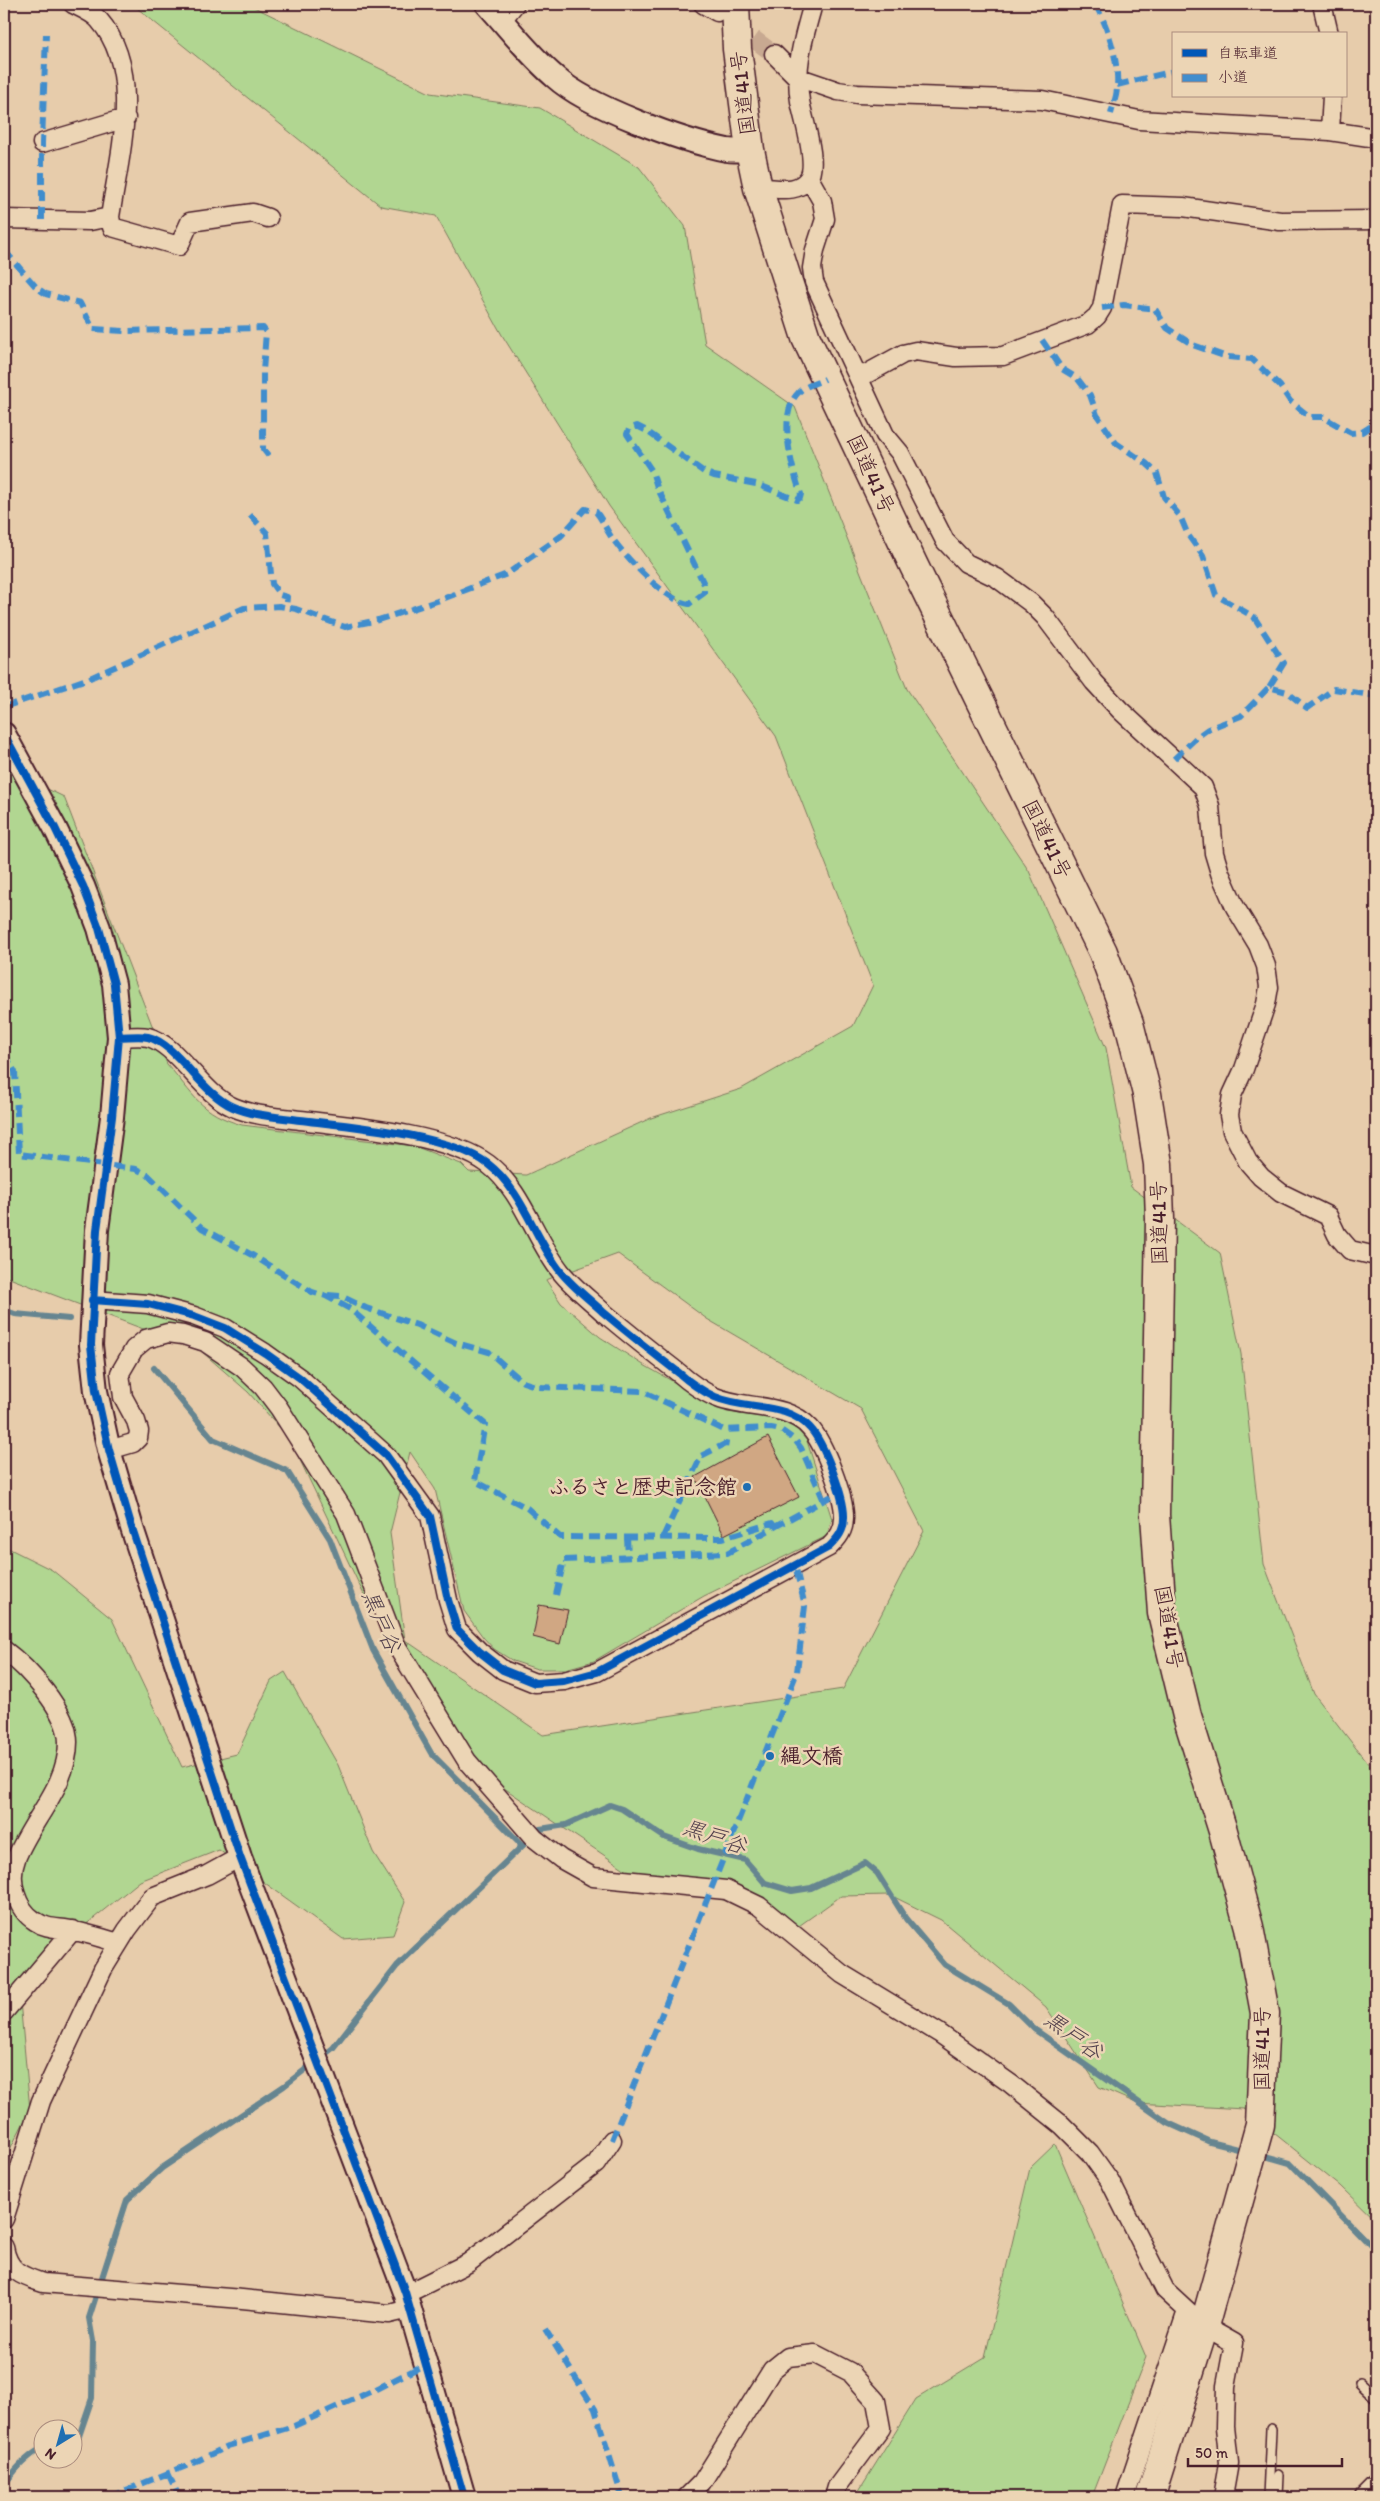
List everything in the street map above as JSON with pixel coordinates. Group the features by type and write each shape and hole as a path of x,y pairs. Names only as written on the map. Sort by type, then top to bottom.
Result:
{"highway":[{"name":"国道41号","path":"719,6 737,49 750,150 758,188 806,338 914,566 1103,952 1129,1023 1147,1094 1158,1164 1160,1218 1155,1515 1162,1613 1187,1716 1223,1831 1249,1927 1265,2013 1260,2126 1245,2184 1196,2318 1150,2497"}],"street":[{"path":"73,4 98,18 113,38 126,100 126,118 110,217 112,227 178,246 190,222 253,213 268,218"},
{"path":"812,4 799,54 798,77 811,154 809,178 822,202 825,219 812,268 814,282 885,435 900,453 945,542 966,563 996,578 1031,603 1045,617 1094,682 1120,710 1202,787 1210,806 1214,853 1220,873 1235,907 1258,945 1266,966 1269,987 1266,1004 1244,1069 1232,1095 1229,1114 1232,1131 1248,1162 1261,1177 1281,1193 1328,1216 1337,1235 1350,1250 1376,1256"},
{"path":"1322,4 1329,32"},
{"path":"501,9 539,63 576,93 622,114 692,140 728,150 750,150"},
{"path":"774,54 798,77 838,91 857,94 1042,100 1139,120 1330,131 1376,138"},
{"path":"1330,131 1332,98"},
{"path":"42,143 126,118"},
{"path":"758,188 775,187 790,190 802,185 809,178"},
{"path":"859,378 903,354 916,351 956,357 1003,356 1088,324 1097,316 1102,308 1122,205 1183,207 1280,221 1376,220"},
{"path":"4,218 90,221 110,217"},
{"path":"4,734 55,828 83,886 108,959 114,984 119,1038 112,1117 97,1230 91,1345 96,1390 109,1450 132,1528 240,1857 407,2300 464,2497"},
{"path":"92,1300 148,1304 194,1316 225,1328 300,1378 386,1455 430,1516 448,1600 458,1629 480,1652 503,1670 535,1683 564,1681 597,1672 829,1547 840,1536 844,1519 843,1503 822,1447 811,1428 795,1416 777,1410 744,1405 716,1397 688,1380 633,1336 580,1292 560,1271 508,1184 487,1163 439,1143 400,1134 265,1116 234,1108 213,1096 174,1054 154,1040 147,1037 119,1038"},
{"path":"109,1450 133,1443 138,1438 139,1431 136,1421 123,1397 120,1373 134,1349 146,1339 168,1333 183,1335 205,1342 242,1367 263,1387 279,1408 346,1514 396,1645 462,1753 534,1838 561,1859 593,1877 726,1890 759,1906 842,1974 939,2033 1011,2084 1062,2125 1090,2153 1110,2181 1165,2290 1196,2318 1234,2343 1226,2386 1225,2427 1229,2463 1223,2497"},
{"path":"4,1650 14,1658 61,1715 68,1740 65,1766 15,1861 12,1879 19,1904 34,1920 51,1929 73,1930 119,1943"},
{"path":"4,2219 41,2101 103,1969 119,1943 152,1897 207,1876 240,1857"},
{"path":"4,2012 73,1930"},
{"path":"4,2247 6,2262 24,2277 43,2283 242,2299 389,2314 407,2300 416,2289 468,2263 596,2164 612,2140"},
{"path":"1124,2497 1196,2318"},
{"path":"687,2497 702,2482 772,2370 788,2357 815,2354 850,2372 876,2401 881,2428 837,2487 834,2497"},
{"path":"1364,2497 1376,2485"}],"lane":[{"path":"1360,2383 1376,2398"},
{"path":"1268,2497 1271,2429"},
{"path":"1277,2497 1278,2475"}],"green space":[{"path":"132,4 248,4 430,93 540,108 639,167 685,226 705,344 795,407 907,689 1029,871 1106,1048 1131,1187 1220,1253 1241,1354 1264,1564 1314,1694 1376,1774 1376,2221 1340,2186 1244,2109 1136,2103 1099,2087 1046,2007 941,1920 890,1895 841,1896 789,1933 748,1907 632,1874 504,1788 431,1722 375,1618 290,1439 248,1392 201,1351 4,1276 4,768 64,797 167,1064 207,1109 216,1115 242,1125 414,1146 461,1164 469,1172 526,1175 651,1118 741,1089 853,1026 873,985 776,736 609,506 502,335 436,216 381,206","holes":["618,1254 707,1319 861,1409 924,1531 843,1689 543,1735 405,1640 390,1533 410,1452 435,1489 464,1611 483,1637 494,1649 513,1661 537,1669 565,1669 594,1661 704,1596 827,1536 832,1519 807,1441 797,1429 777,1419 727,1412 642,1364 600,1337 561,1303 546,1280"]},
{"path":"4,1546 52,1570 112,1619 182,1767 237,1754 271,1681 285,1672 338,1765 373,1852 405,1902 393,1935 343,1939 219,1850 140,1881 18,1979 30,2110 4,2161"},
{"path":"1055,2144 1146,2357 1092,2497 855,2497 916,2399 985,2357 1030,2168"}],"building":[{"name":"ふるさと歴史記念館","path":"768,1437 799,1497 724,1535 695,1477"},
{"path":"539,1605 568,1610 560,1644 533,1637"}],"waterway":[{"name":"黒戸谷","path":"4,1310 15,1314 69,1319"},
{"name":"黒戸谷","path":"154,1368 213,1439 287,1471 330,1539 373,1650 431,1753 522,1845"},
{"name":"黒戸谷","path":"82,2427 92,2398 93,2341 89,2318 127,2200 162,2168 284,2086 333,2048 397,1966 540,1829 566,1825 610,1805 622,1809 664,1837 698,1849 745,1860 765,1883 792,1891 811,1888 865,1863 877,1873 906,1919 945,1965 1009,2004 1034,2029 1168,2123 1210,2142 1246,2151"},
{"name":"黒戸谷","path":"1258,2154 1290,2163 1376,2251"},
{"path":"4,2486 21,2464 32,2454"},
{"path":"4,2489 5,2497"}],"tunnel":[{"path":"732,23 774,54"}],"marked path":[{"path":"1095,4 1108,33 1116,66 1117,90 1111,114"},
{"path":"42,220 42,143 46,34"},
{"path":"1117,85 1172,71"},
{"path":"4,250 37,288 46,294 80,303 93,329 124,331 263,328 266,332 263,371 263,449 271,459"},
{"path":"1102,308 1124,305 1155,309 1167,328 1193,345 1227,357 1252,359 1280,386 1290,401 1310,417 1323,417 1351,433 1362,432 1373,425 1376,417"},
{"path":"1042,340 1062,369 1077,378 1090,395 1097,415 1116,443 1146,463 1157,473 1164,497 1180,516 1188,535 1203,556 1216,595 1254,617 1284,663 1269,687"},
{"path":"4,707 90,678 244,608 279,606 296,609 345,627 378,620 437,601 507,574 561,536 585,509 596,512 616,544 645,576 668,595 689,604 704,593 704,584 657,487 652,471 627,434 629,429 637,426 645,430 704,472 714,476 756,484 797,500 801,494 788,442 788,414 792,402 798,393 825,379"},
{"path":"250,515 267,533 272,584 280,595 287,597 286,607"},
{"path":"1174,759 1208,729 1241,716 1269,687 1287,692 1307,708 1334,689 1376,696"},
{"path":"4,1053 15,1072 19,1154 136,1169 148,1175 202,1228 252,1255 312,1292 326,1296 350,1309 485,1424 475,1481 527,1508 560,1537 723,1538 772,1523 775,1527"},
{"path":"328,1295 341,1296 366,1308 417,1325 456,1343 489,1352 523,1382 539,1387 642,1391 724,1430 771,1428 781,1430 795,1440 801,1448 824,1501"},
{"path":"663,1537 701,1456 725,1444 731,1445"},
{"path":"556,1595 564,1560 727,1553 839,1492"},
{"path":"627,1537 628,1557"},
{"path":"612,2140 797,1672 805,1606 795,1565"},
{"path":"545,2329 595,2409 622,2497"},
{"path":"109,2497 191,2464 228,2446 294,2426 426,2364"},
{"path":"168,2473 179,2497"}],"cycle path":[{"path":"4,734 55,828 83,886 99,928 114,984 119,1037 112,1117 97,1230 91,1345 96,1391 109,1450 132,1528 240,1857 405,2292 464,2497"},
{"path":"92,1300 148,1304 194,1316 225,1328 300,1378 386,1455 430,1516 448,1600 457,1629 480,1652 503,1670 535,1683 564,1681 597,1672 829,1547 842,1531 844,1518 837,1485 827,1458 816,1435 810,1428 801,1420 778,1410 739,1404 710,1395 687,1380 622,1328 581,1293 561,1272 543,1245 510,1187 488,1164 449,1145 424,1138 371,1129 266,1116 241,1110 221,1100 210,1091 159,1041 145,1036 119,1037"}],"place":[{"name":"ふるさと歴史記念館","path":"747,1487"},
{"name":"縄文橋","path":"770,1756"}]}
